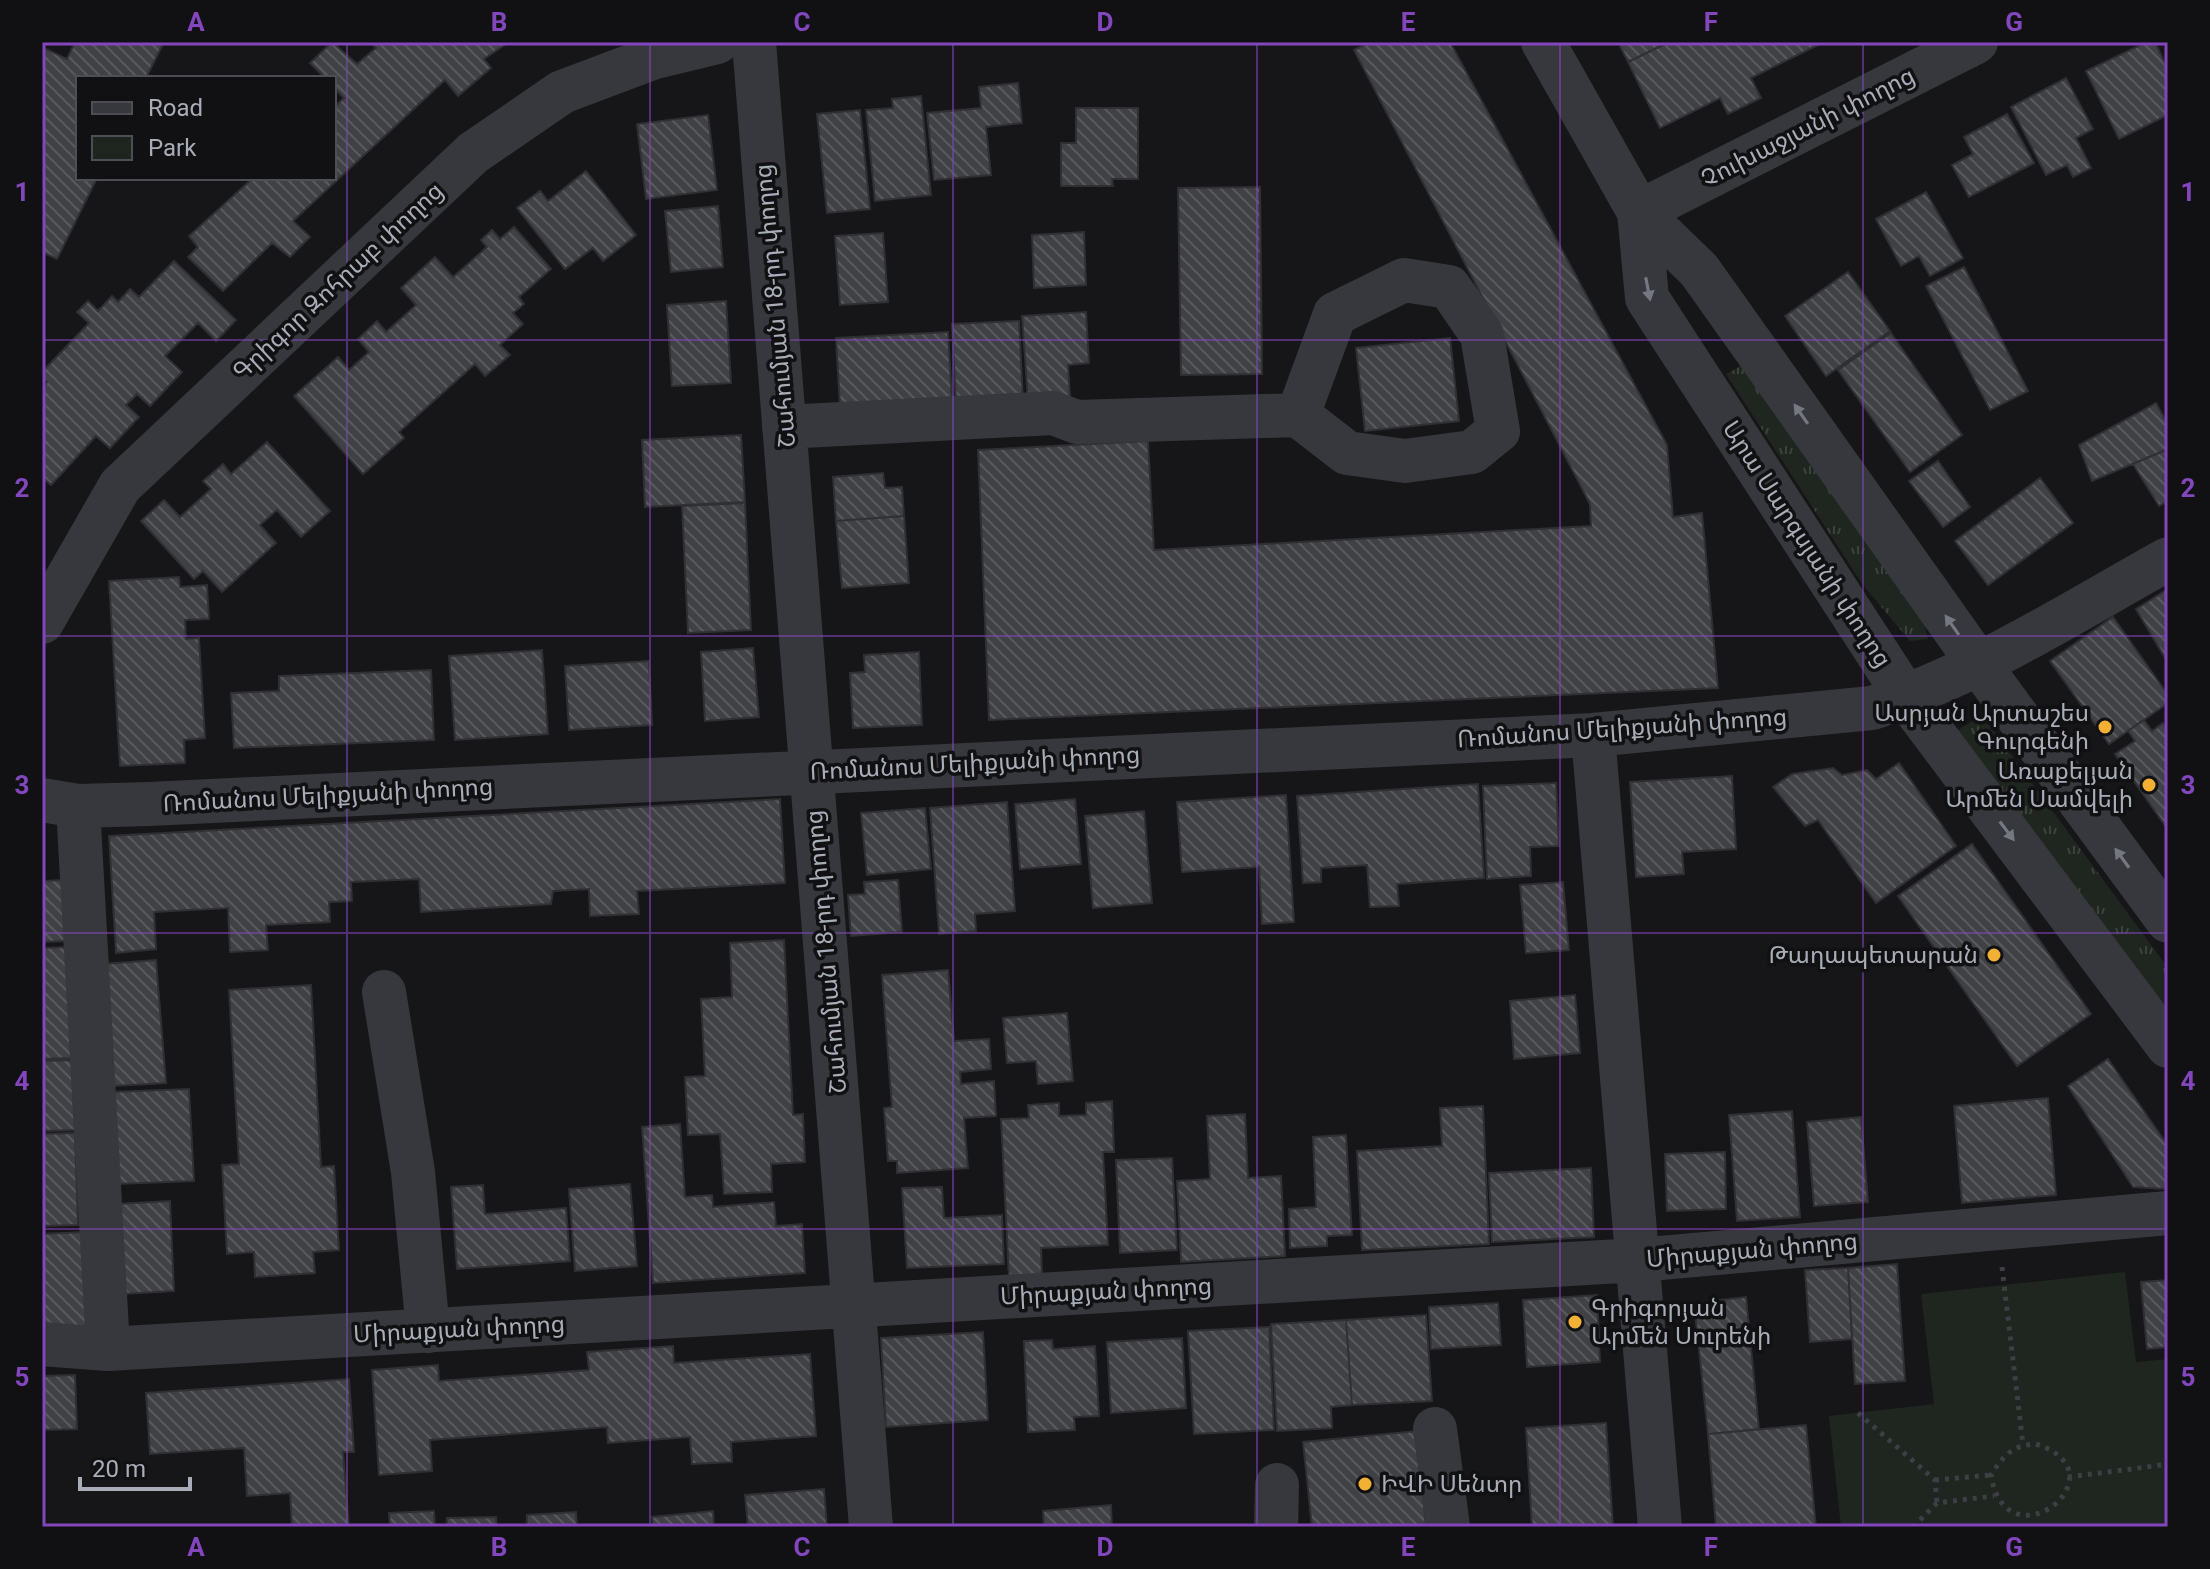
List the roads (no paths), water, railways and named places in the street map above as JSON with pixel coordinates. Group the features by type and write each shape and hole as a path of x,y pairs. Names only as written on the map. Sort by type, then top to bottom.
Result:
{"street":[{"name":"Գրիգոր Զոհրաբ փողոց","path":"42,622 120,486 473,153 562,92 655,57 717,42"},
{"name":"Շահումյան 18-րդ փողոց","path":"754,42 871,1527"},
{"name":"Արա Սարգսյանի փողոց","path":"1543,42 1639,212 1699,270 1978,663 2168,921"},
{"name":"Չուխաջյանի փողոց","path":"1639,212 1976,42"},
{"name":"Արա Սարգսյանի փողոց","path":"1639,212 1647,298 1906,697 2168,1046"},
{"path":"784,427 1053,413 1077,422 1298,415 1347,453 1405,461 1472,452 1498,431 1482,335 1449,287 1404,280 1335,314 1298,415"},
{"path":"1978,663 2168,559"},
{"name":"Ռոմանոս Մելիքյանի փողոց","path":"60,803 1593,735 1872,708 1906,697 1978,663"},
{"path":"1593,735 1660,1527"},
{"path":"60,803 108,1349"},
{"path":"384,992 413,1172 428,1331"},
{"name":"Միրաքյան փողոց","path":"42,1344 108,1349 1638,1260 2168,1213"},
{"path":"1435,1429 1448,1527"}],"place":[{"name":"Ասրյան Արտաշես Գուրգենի","path":"2105,727"},
{"name":"Առաքելյան Արմեն Սամվելի","path":"2149,785"},
{"name":"Թաղապետարան","path":"1994,955"},
{"name":"Գրիգորյան Արմեն Սուրենի","path":"1575,1322"},
{"name":"ԻՎԻ Սենտր","path":"1365,1484"}]}
